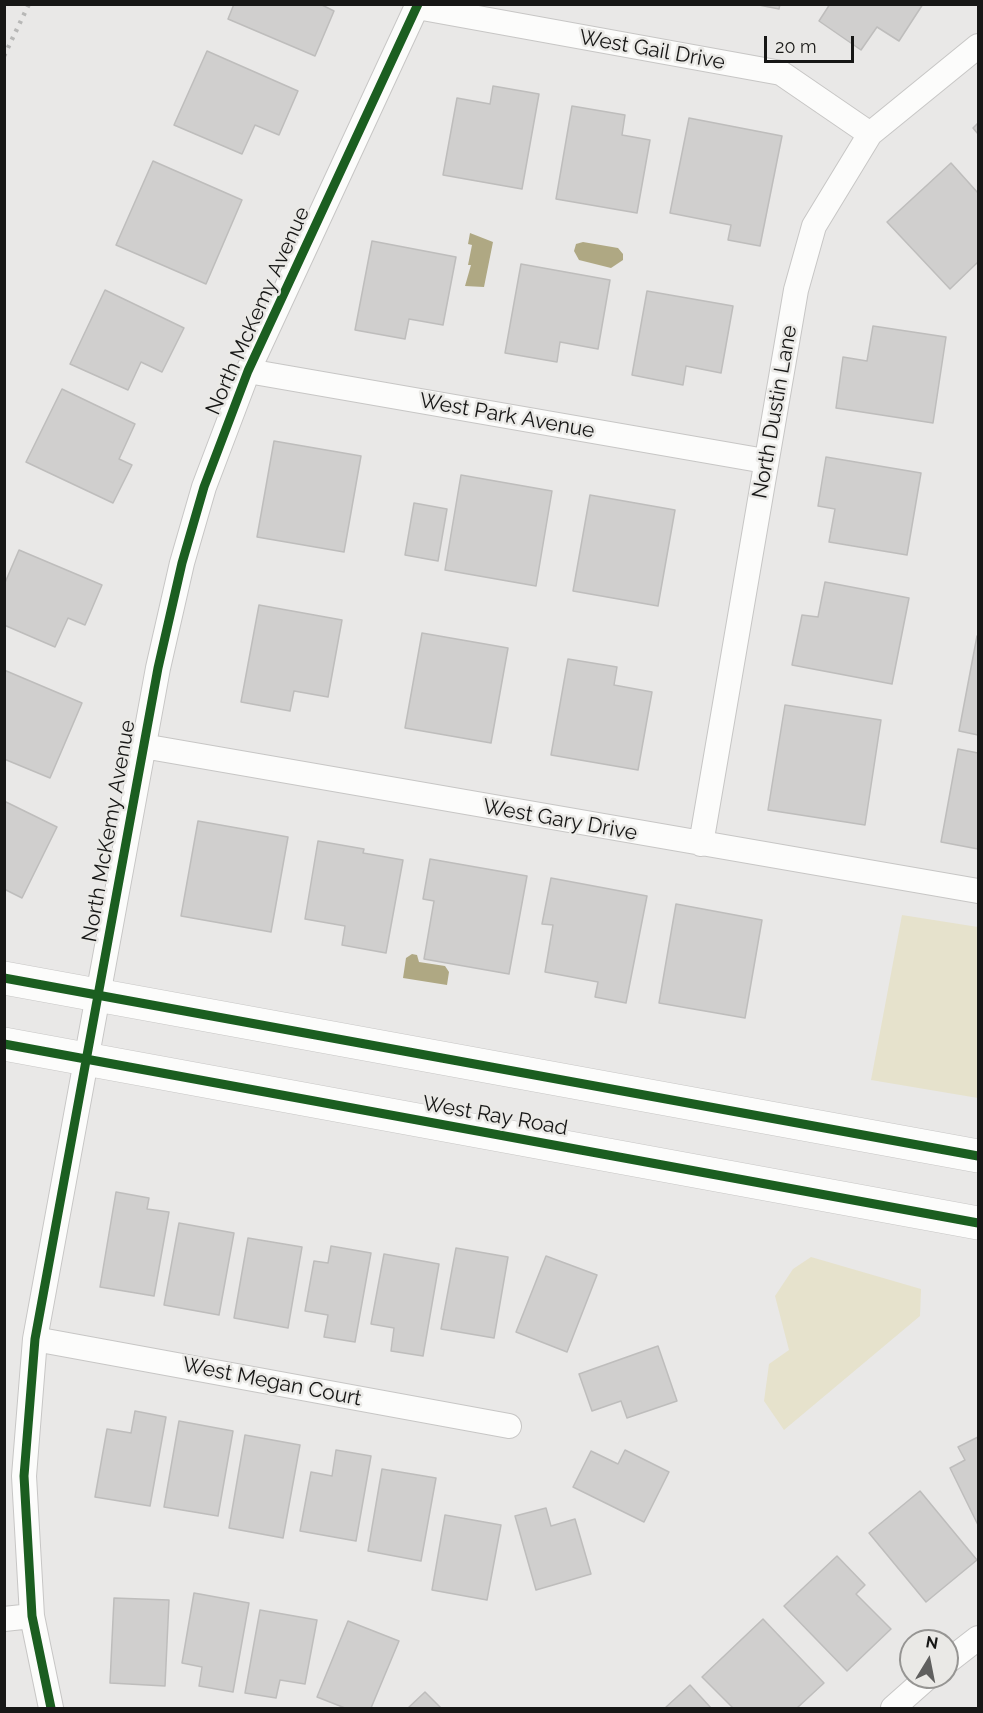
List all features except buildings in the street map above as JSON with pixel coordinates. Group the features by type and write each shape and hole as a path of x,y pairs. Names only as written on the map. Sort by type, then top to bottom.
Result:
{"main road":[{"path":"4,978 978,1156"},
{"name":"West Ray Road","path":"4,1044 978,1223"}],"street":[{"name":"West Gail Drive","path":"417,6 781,73 870,134"},
{"name":"North McKemy Avenue","path":"51,1708 32,1616 24,1476 35,1339 158,668 188,541 204,487 248,370 417,6"},
{"name":"North Dustin Lane","path":"701,844 796,290 814,226 870,134 978,46"},
{"name":"West Park Avenue","path":"248,370 765,461"},
{"name":"West Gary Drive","path":"142,746 978,891"},
{"name":"West Megan Court","path":"35,1339 509,1426"},
{"path":"4,1619 32,1616"},
{"path":"959,1653 978,1638"},
{"path":"892,1708 914,1689"}],"shaded area":[{"path":"470,233 493,242 484,287 465,286 471,265 468,265 472,245 468,244"},
{"path":"583,242 618,248 623,254 623,260 611,268 579,260 574,251 576,244"},
{"path":"902,915 978,927 978,1098 871,1080"},
{"path":"412,954 417,955 419,962 445,966 449,972 447,985 403,978 406,958"},
{"path":"811,1257 921,1289 920,1316 784,1430 764,1401 769,1364 789,1350 775,1296 793,1269"}],"railway":[{"path":"4,56 29,4"}],"cycle path":[{"path":"51,1708 32,1616 24,1476 35,1339 158,668 182,563 204,487 248,371 418,4"},
{"path":"4,978 978,1156"},
{"path":"4,1044 978,1223"}]}
